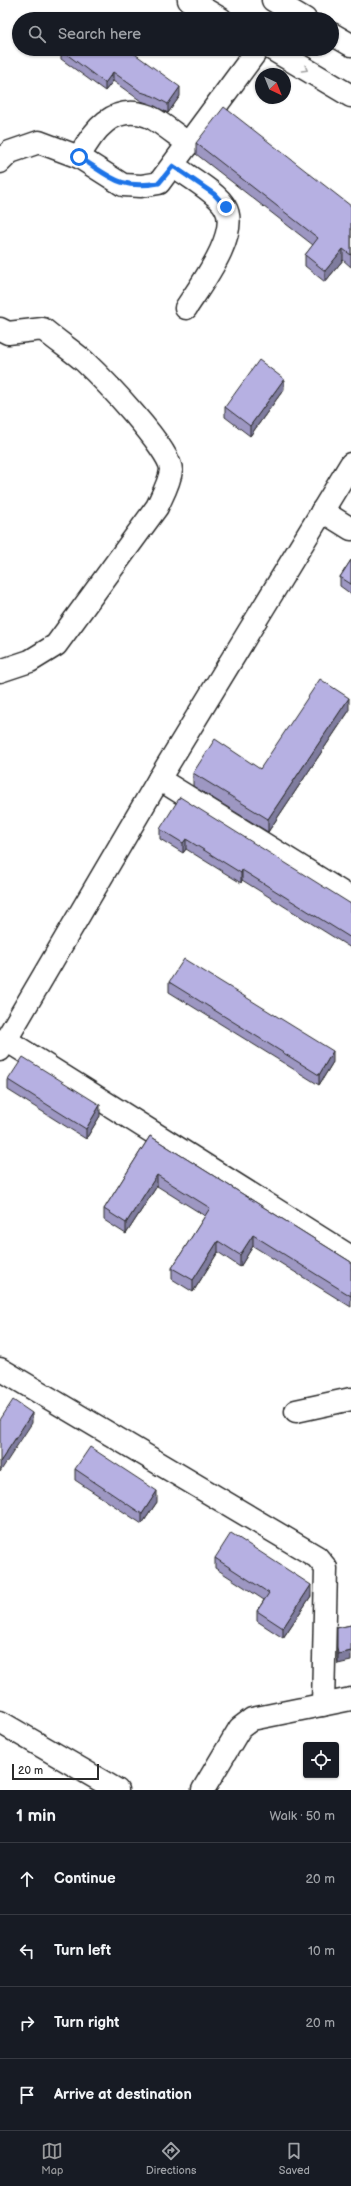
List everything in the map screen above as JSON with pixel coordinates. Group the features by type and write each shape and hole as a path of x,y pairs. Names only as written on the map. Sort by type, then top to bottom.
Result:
{"street":[{"path":"189,0 209,12"},
{"path":"273,0 294,12"},
{"path":"339,38 351,46"},
{"path":"0,162 10,152 39,142 79,157 123,185 140,186 159,183 253,56"},
{"path":"284,56 351,96"},
{"path":"79,157 89,138 108,119 127,113 148,116 189,144"},
{"path":"173,166 214,194 226,207 230,224 219,255 186,308"},
{"path":"0,329 8,333 43,329 84,362 133,412 164,452 171,469 165,489 157,507 56,644 30,661 0,671"},
{"path":"351,464 159,779 3,1045 351,1257"},
{"path":"322,511 351,529"},
{"path":"159,779 351,898"},
{"path":"0,1369 317,1557 326,1568 322,1705"},
{"path":"296,1411 351,1399"},
{"path":"203,1790 240,1728 252,1719 351,1699"},
{"path":"0,1722 117,1790"}],"building":[{"path":"69,56 138,56 180,87 168,104 153,96 141,92 113,72 105,83"},
{"path":"224,107 351,206 351,255 343,249 325,271 305,255 318,238 196,143"},
{"path":"259,360 284,379 250,426 225,407"},
{"path":"351,560 351,584 340,577"},
{"path":"320,679 349,698 268,819 193,773 215,739 260,769"},
{"path":"180,797 351,904 351,938 242,870 241,873 186,839 183,843 160,829"},
{"path":"184,959 333,1051 319,1075 169,982"},
{"path":"23,1057 100,1105 86,1129 8,1080"},
{"path":"150,1136 351,1262 351,1296 253,1235 240,1255 218,1241 193,1280 172,1268 210,1208 157,1175 126,1223 104,1209"},
{"path":"13,1400 32,1413 0,1462 0,1420"},
{"path":"90,1447 157,1491 142,1514 75,1469"},
{"path":"231,1533 311,1585 283,1628 257,1611 269,1593 215,1558"},
{"path":"351,1625 351,1651 338,1654 337,1628"}],"route":[{"path":"79,157 123,185 140,186 159,183 173,166 214,194 226,207"}]}
